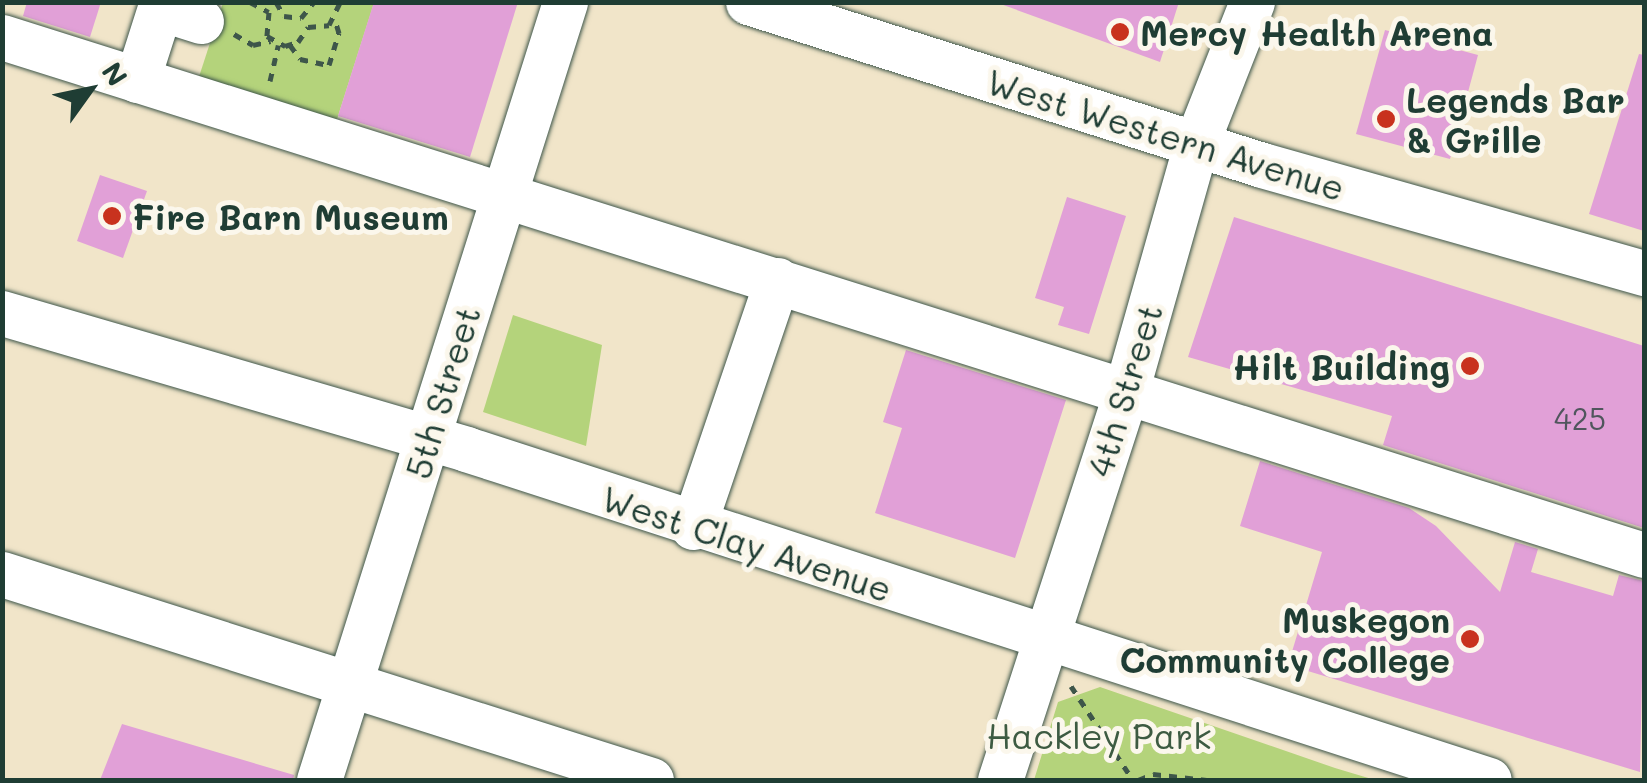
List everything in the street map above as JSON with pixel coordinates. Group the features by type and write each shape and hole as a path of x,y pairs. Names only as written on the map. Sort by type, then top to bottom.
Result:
{"street":[{"name":"5th Street","path":"319,780 565,2"},
{"name":"West Western Avenue","path":"748,2 1196,144 1644,273"},
{"name":"4th Street","path":"1000,780 1127,388 1196,144 1252,2"},
{"path":"138,80 160,8 216,22"},
{"path":"2,38 1127,388 1644,556"},
{"name":"West Western Avenue","path":"1587,259 1644,286"},
{"path":"693,527 777,280"},
{"name":"West Clay Avenue","path":"2,313 428,438 693,527 1489,780"},
{"path":"2,574 651,780"}],"path":[{"path":"250,2 269,12"},
{"path":"271,41 264,26 269,12 278,5 289,18 304,16 314,2"},
{"path":"216,22 247,43 271,41 290,46 300,60 329,65 339,33 335,20 340,2"},
{"path":"304,16 308,26"},
{"path":"290,46 308,26 335,20"},
{"path":"1070,686 1136,780 1153,774 1208,780"}],"green space":[{"path":"223,3 374,3 332,135 196,86"},
{"path":"513,315 602,345 586,446 483,412"},
{"name":"Hackley Park","path":"1100,687 1375,780 1034,780 1058,702"}],"building":[{"path":"27,2 101,2 90,37 23,16"},
{"path":"374,2 518,2 470,157 338,116"},
{"name":"Mercy Health Arena","path":"995,2 1179,2 1160,62"},
{"path":"1385,30 1478,55 1450,159 1356,134"},
{"path":"1639,54 1644,55 1644,231 1589,214"},
{"name":"Fire Barn Museum","path":"100,175 147,191 123,258 77,241"},
{"path":"1067,197 1126,216 1089,334 1058,325 1064,307 1035,298"},
{"path":"1234,217 1644,346 1644,528 1383,445 1392,416 1188,357"},
{"path":"906,350 1066,400 1015,558 875,513 902,428 883,422"},
{"name":"Muskegon Community College","path":"1260,461 1409,508 1436,526 1500,592 1515,542 1538,549 1531,572 1613,596 1619,575 1644,581 1640,772 1288,665 1322,552 1240,526"},
{"path":"122,724 294,775 293,780 100,780"}],"place":[{"name":"Mercy Health Arena","path":"1120,32"},
{"name":"Legends Bar & Grille","path":"1386,119"},
{"name":"Fire Barn Museum","path":"112,216"},
{"name":"Hilt Building","path":"1470,366"},
{"name":"Muskegon Community College","path":"1470,639"}]}
